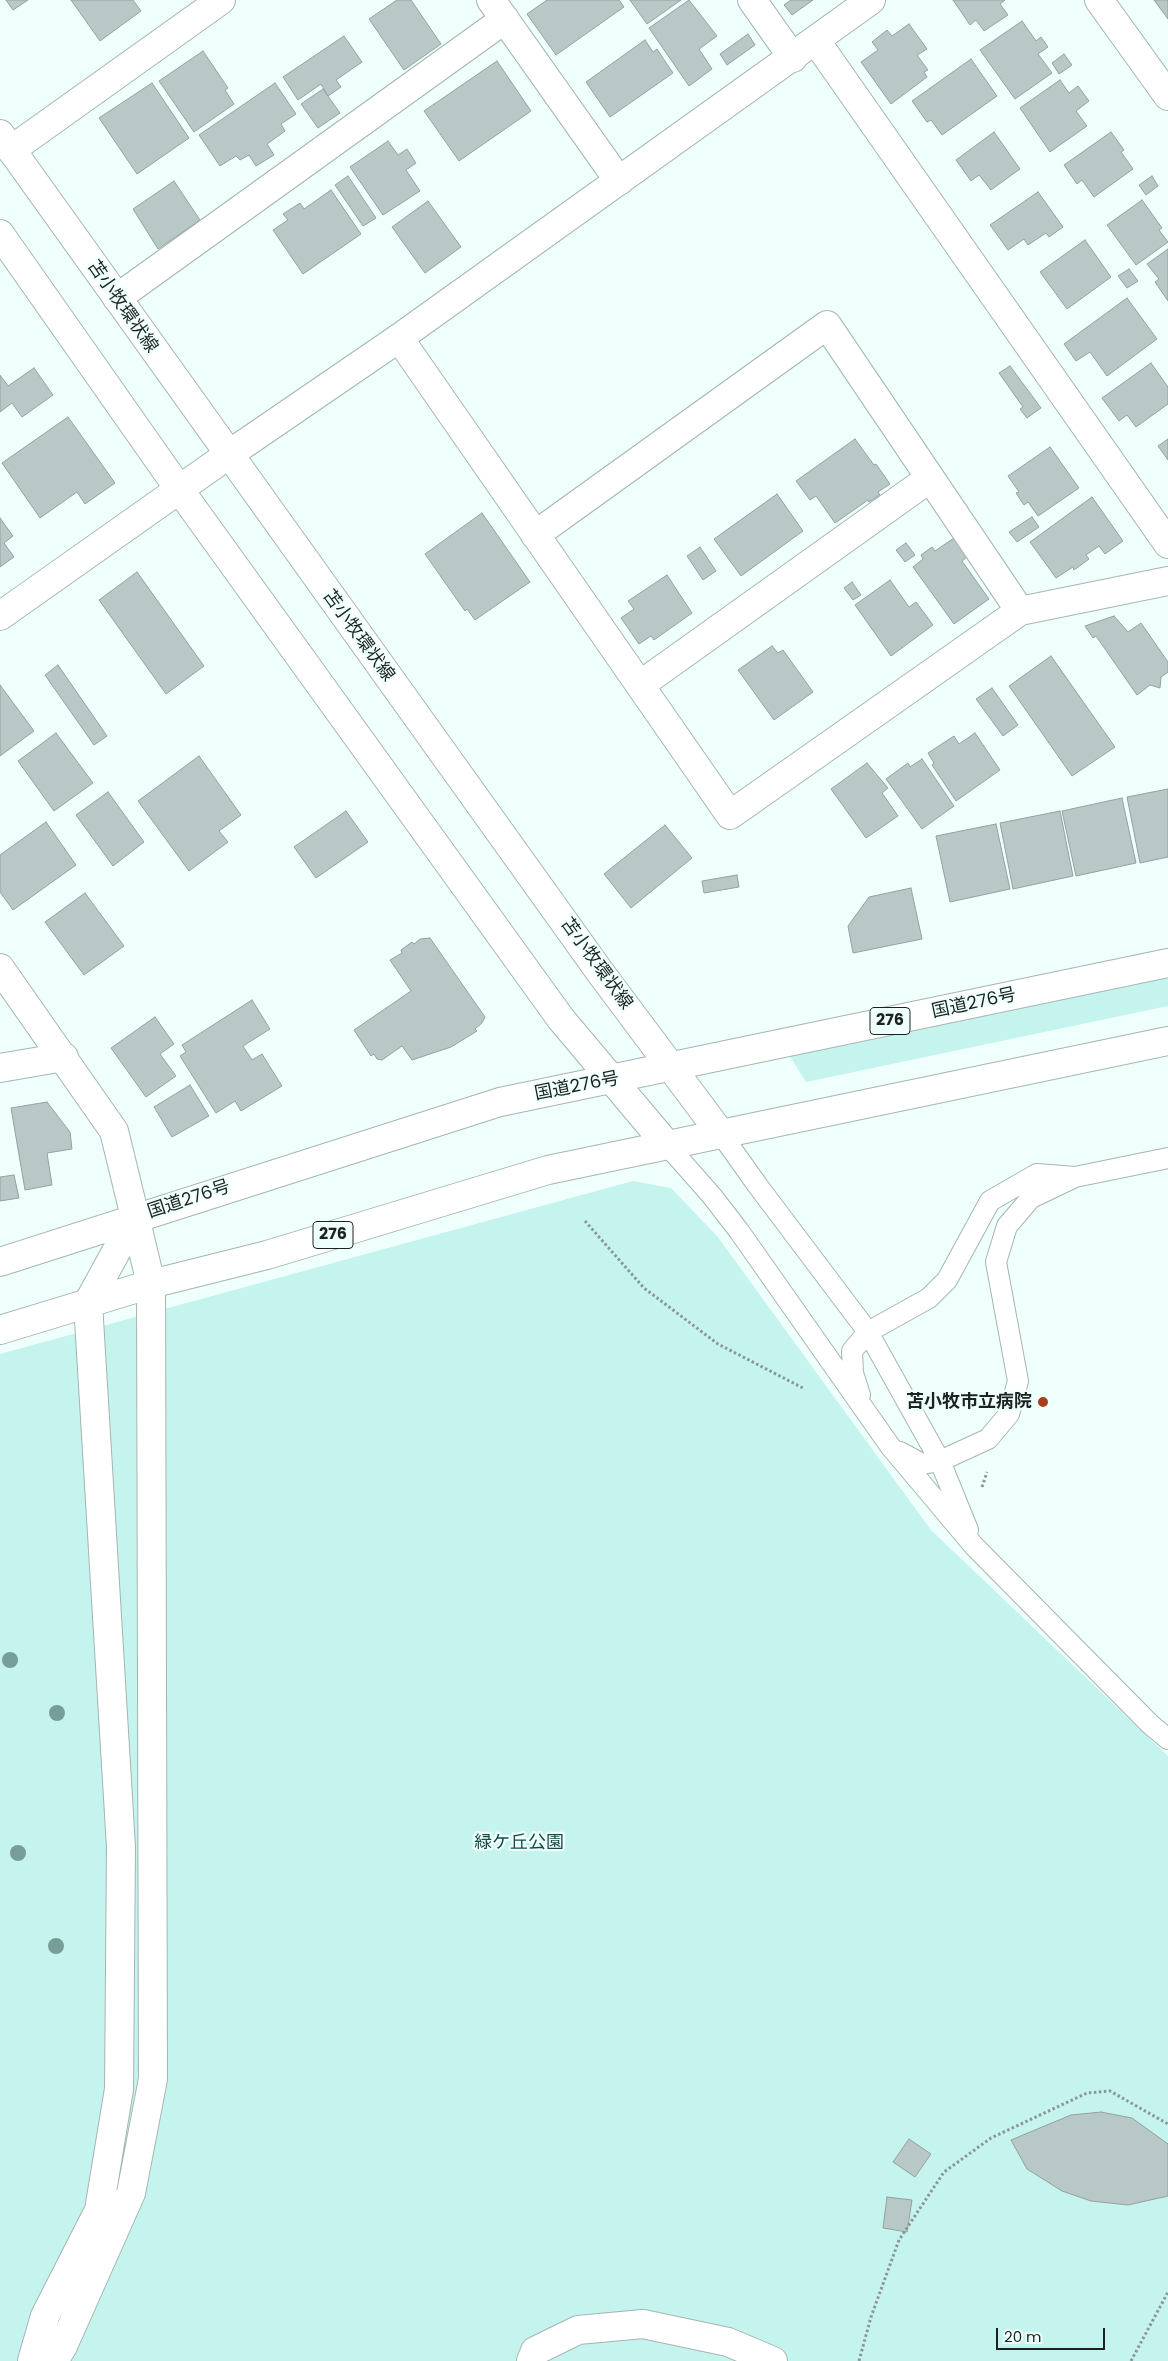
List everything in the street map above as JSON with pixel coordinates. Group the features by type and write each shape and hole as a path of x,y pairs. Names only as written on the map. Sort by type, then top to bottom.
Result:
{"main road":[{"path":"6,142 189,9 221,0"},
{"path":"752,0 793,58"},
{"path":"0,616 179,489 399,338 793,58 871,0"},
{"path":"1099,0 1168,96"},
{"path":"116,298 498,9 619,181"},
{"path":"816,41 1168,544"},
{"name":"苫小牧環状線","path":"6,142 228,455 671,1068 721,1134"},
{"path":"0,234 179,489 560,1019 667,1145"},
{"path":"535,534 827,325 1020,611"},
{"path":"399,338 730,815 1020,611 1168,581"},
{"path":"640,685 930,478"},
{"name":"国道276号","path":"0,1262 135,1217 500,1102 671,1068 1168,963"},
{"path":"0,968 114,1131 151,1284 152,2079 131,2193 63,2346 54,2361"},
{"name":"276","path":"0,1330 151,1284 268,1255 548,1170 1168,1041"},
{"path":"0,1068 64,1057"},
{"path":"32,2361 45,2316 99,2210 119,2089 122,1847 88,1303 135,1217"},
{"path":"531,2361 535,2352 578,2330 643,2324 728,2342 773,2361"}],"lane":[{"path":"721,1134 868,1332 940,1461 974,1546"},
{"path":"667,1145 712,1196 739,1231 890,1446 974,1546 1151,1725 1168,1739"},
{"path":"890,1446 922,1464 940,1461 988,1439 1009,1414 1018,1381 996,1262 1007,1226 1031,1198 1075,1177 1168,1158"},
{"path":"864,1409 853,1373 852,1351 868,1332 929,1298 947,1280 990,1201 1037,1174 1075,1177"}],"path":[{"path":"585,1221 644,1288 718,1344 803,1388"},
{"path":"981,1493 988,1470"},
{"path":"859,2361 871,2317 899,2240 944,2172 991,2138 1087,2093 1110,2092 1168,2124"},
{"path":"1131,2361 1168,2292"}],"green space":[{"path":"1168,977 1168,1006 806,1082 790,1056"},
{"name":"緑ケ丘公園","path":"633,1181 671,1188 717,1236 931,1530 1168,1756 1168,2361 0,2361 0,1354"}],"building":[{"path":"6,0 28,0 13,10"},
{"path":"71,0 133,0 141,11 100,41"},
{"path":"397,0 411,0 441,44 404,70 369,19"},
{"path":"547,0 619,0 624,7 556,55 527,14"},
{"path":"630,0 681,0 647,24"},
{"path":"689,0 717,36 699,49 712,69 689,86 649,28"},
{"path":"791,0 813,0 792,15 784,5"},
{"path":"953,0 1005,0 1000,4 1008,15 984,31 976,20 970,25"},
{"path":"1154,0 1168,0 1168,19"},
{"path":"1022,21 1036,41 1041,37 1048,47 1038,54 1052,73 1015,99 980,50"},
{"path":"909,24 927,49 917,55 928,70 924,72 927,77 891,104 861,62 878,50 872,42 887,30 892,36"},
{"path":"748,34 755,45 727,65 720,54"},
{"path":"344,36 362,62 336,80 341,87 328,96 321,84 298,100 283,77"},
{"path":"645,40 653,52 657,49 673,73 610,117 586,82"},
{"path":"203,51 228,88 225,90 234,104 194,132 159,81"},
{"path":"1064,54 1072,65 1059,74 1052,63"},
{"path":"971,59 997,96 942,135 931,120 927,122 912,101"},
{"path":"497,61 531,111 459,161 424,111"},
{"path":"1060,80 1069,93 1078,86 1089,101 1076,111 1087,126 1050,152 1020,108"},
{"path":"152,83 189,138 137,174 99,118"},
{"path":"275,83 296,114 281,124 285,131 267,144 274,155 256,166 249,155 240,160 236,156 220,166 199,135"},
{"path":"323,89 340,113 318,128 301,104"},
{"path":"994,132 1020,169 991,190 979,175 971,181 956,160"},
{"path":"1111,132 1124,150 1121,152 1133,169 1094,197 1082,180 1077,184 1064,165"},
{"path":"388,141 398,155 407,149 416,163 406,170 420,191 383,215 350,167"},
{"path":"348,176 376,218 363,226 335,185"},
{"path":"1152,176 1158,186 1146,195 1139,185"},
{"path":"174,181 200,220 158,249 133,209"},
{"path":"331,190 361,234 303,274 273,230 288,220 283,214 300,203 304,209"},
{"path":"1038,192 1063,227 1049,237 1046,233 1028,245 1024,239 1008,250 990,225"},
{"path":"1142,200 1162,228 1159,230 1168,242 1136,265 1107,225"},
{"path":"428,201 461,247 425,273 392,227"},
{"path":"1085,240 1111,277 1067,309 1040,272"},
{"path":"1168,249 1168,301 1155,282 1159,279 1147,264"},
{"path":"1129,269 1138,281 1127,288 1118,276"},
{"path":"1127,298 1157,339 1107,376 1090,352 1076,361 1064,344"},
{"path":"1151,363 1168,387 1168,404 1136,427 1127,415 1119,421 1102,398"},
{"path":"1010,366 1041,408 1027,418 1020,409 1023,407 999,373"},
{"path":"34,368 53,395 22,417 12,403 0,412 0,375 8,386"},
{"path":"68,417 115,483 85,504 77,492 40,518 2,463"},
{"path":"855,439 890,484 878,492 880,495 869,502 868,500 835,523 816,496 810,500 796,481"},
{"path":"1168,439 1168,460 1158,446"},
{"path":"1050,447 1079,488 1038,516 1028,502 1024,505 1016,493 1019,492 1008,476"},
{"path":"777,494 803,531 741,576 714,539"},
{"path":"1092,497 1123,541 1105,554 1099,546 1086,555 1089,559 1074,570 1073,567 1056,578 1030,542"},
{"path":"482,513 530,582 475,620 467,609 465,611 425,554"},
{"path":"1032,517 1039,527 1017,542 1009,532"},
{"path":"0,518 13,536 4,543 14,557 0,567"},
{"path":"954,538 967,557 962,561 989,599 954,624 913,567 923,559 921,555 932,547 935,551"},
{"path":"906,543 915,555 905,562 896,550"},
{"path":"700,547 716,571 703,580 687,556"},
{"path":"137,572 204,666 166,694 99,600"},
{"path":"667,575 692,613 654,640 651,636 639,644 621,618 634,609 628,601"},
{"path":"890,580 909,607 916,602 933,625 891,656 855,605"},
{"path":"852,582 861,595 853,600 844,588"},
{"path":"1114,616 1128,632 1141,623 1168,662 1168,672 1161,677 1160,688 1150,685 1137,695 1096,636 1093,638 1085,626"},
{"path":"772,646 778,653 783,650 813,692 774,720 738,670"},
{"path":"1051,656 1115,747 1072,776 1009,686"},
{"path":"58,665 107,736 94,745 45,675"},
{"path":"0,685 34,731 0,756"},
{"path":"992,688 1018,725 1003,736 976,699"},
{"path":"56,733 93,783 54,811 18,761"},
{"path":"975,733 1000,770 956,801 932,765 934,763 928,753 954,736 959,744"},
{"path":"199,756 241,815 219,831 228,842 189,871 138,801"},
{"path":"922,759 954,806 922,829 886,779 908,763 910,767"},
{"path":"867,763 888,788 882,793 898,816 866,838 831,789"},
{"path":"1168,789 1168,857 1140,863 1127,797"},
{"path":"108,792 144,842 113,866 76,815"},
{"path":"1122,798 1136,863 1076,876 1062,811"},
{"path":"346,811 368,842 316,878 294,847"},
{"path":"1060,811 1073,876 1013,889 1000,823"},
{"path":"46,822 76,865 13,910 0,892 0,855"},
{"path":"996,824 1010,889 950,902 936,836"},
{"path":"665,825 692,858 631,908 604,874"},
{"path":"737,875 739,887 704,893 702,881"},
{"path":"911,888 922,939 853,953 848,926 869,897"},
{"path":"85,893 124,946 84,975 45,922"},
{"path":"430,938 485,1017 482,1023 475,1029 477,1031 451,1047 412,1060 402,1046 382,1060 377,1059 374,1054 371,1056 354,1030 411,991 390,960 402,953 401,950 412,942 414,944 420,939"},
{"path":"252,1000 270,1029 243,1046 252,1060 262,1054 282,1086 241,1111 235,1101 216,1113 180,1056 186,1052 182,1045"},
{"path":"155,1017 174,1044 160,1054 176,1076 146,1097 111,1048"},
{"path":"190,1085 209,1116 172,1137 154,1107"},
{"path":"47,1102 70,1132 72,1149 47,1153 52,1185 25,1190 11,1108"},
{"path":"14,1175 19,1198 0,1201 0,1177"},
{"path":"1101,2112 1132,2118 1168,2144 1168,2196 1128,2205 1091,2201 1062,2191 1027,2169 1011,2140 1071,2115"},
{"path":"909,2139 931,2154 915,2177 893,2162"},
{"path":"887,2197 912,2200 907,2232 883,2228"}],"place":[{"name":"苫小牧市立病院","path":"1043,1402"}]}
